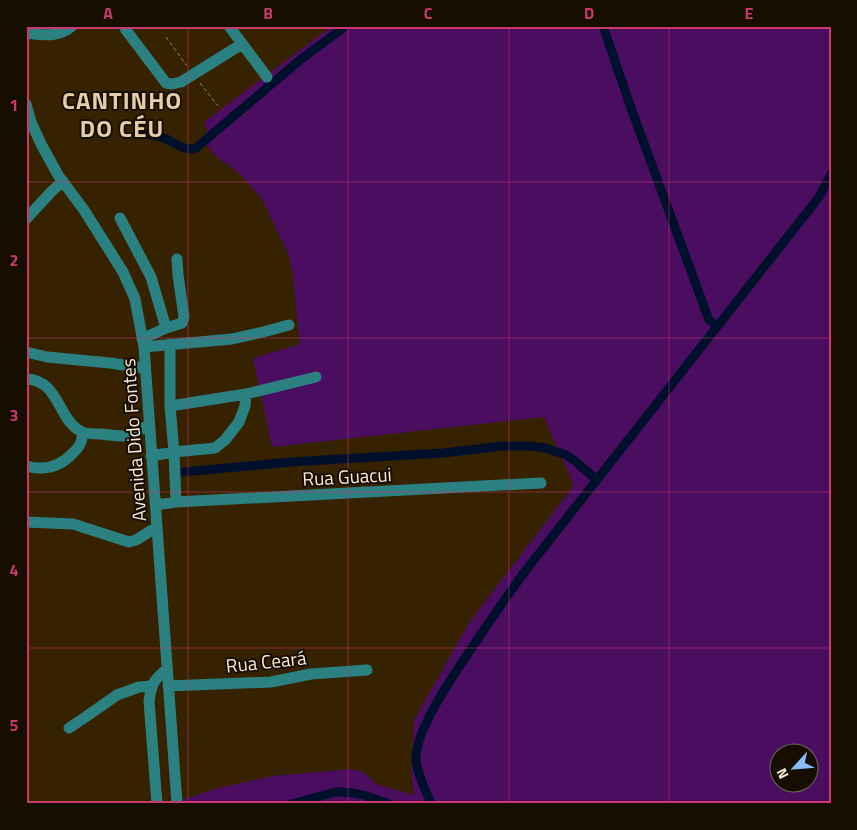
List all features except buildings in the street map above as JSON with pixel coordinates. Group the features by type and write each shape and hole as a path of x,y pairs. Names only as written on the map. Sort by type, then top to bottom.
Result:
{"street":[{"path":"26,33 46,36 65,32 72,26"},
{"path":"124,26 166,83 172,84 181,82 242,44"},
{"path":"229,26 267,76"},
{"name":"Avenida Dido Fontes","path":"26,104 31,122 41,144 123,272 135,299 143,343 177,804"},
{"path":"26,219 63,181"},
{"path":"120,218 152,277 166,328"},
{"path":"143,343 166,328 182,323 184,317 177,259"},
{"path":"143,343 170,344 232,339 289,325"},
{"path":"170,344 170,406 176,502"},
{"path":"26,352 47,357 144,368"},
{"path":"170,406 246,394 316,377"},
{"path":"26,379 32,379 46,385 74,426 83,433 125,436 149,425"},
{"path":"152,456 215,448 225,440 239,422 245,406 246,394"},
{"path":"26,466 41,469 49,468 68,459 80,444 83,433"},
{"name":"Rua Guacui","path":"156,505 176,502 541,483"},
{"path":"26,522 73,524 129,542 136,540 157,527"},
{"path":"157,804 149,701 154,681 167,669"},
{"name":"Rua Ceará","path":"168,686 271,682 311,674 367,670"},
{"path":"68,728 117,695 139,687 152,686"}],"shaded area":[{"path":"332,26 831,26 831,804 183,804 182,800 215,789 272,776 353,769 363,772 376,784 414,795 411,771 414,720 470,621 572,488 572,481 544,417 272,447 253,358 300,344 289,256 262,199 239,173 215,156 206,144 207,130 204,122"}],"waterway":[{"path":"144,133 164,138 184,148 196,148 300,60 346,26"},
{"path":"603,26 709,320 717,326"},
{"path":"431,804 418,771 416,760 417,747 428,718 446,687 526,570 819,197 831,174"},
{"path":"184,472 290,462 443,453 503,446 529,446 545,448 566,455 597,480"},
{"path":"291,804 336,792 350,792 389,804"}],"district":[{"name":"CANTINHO DO CÉU","path":"122,114"}]}
